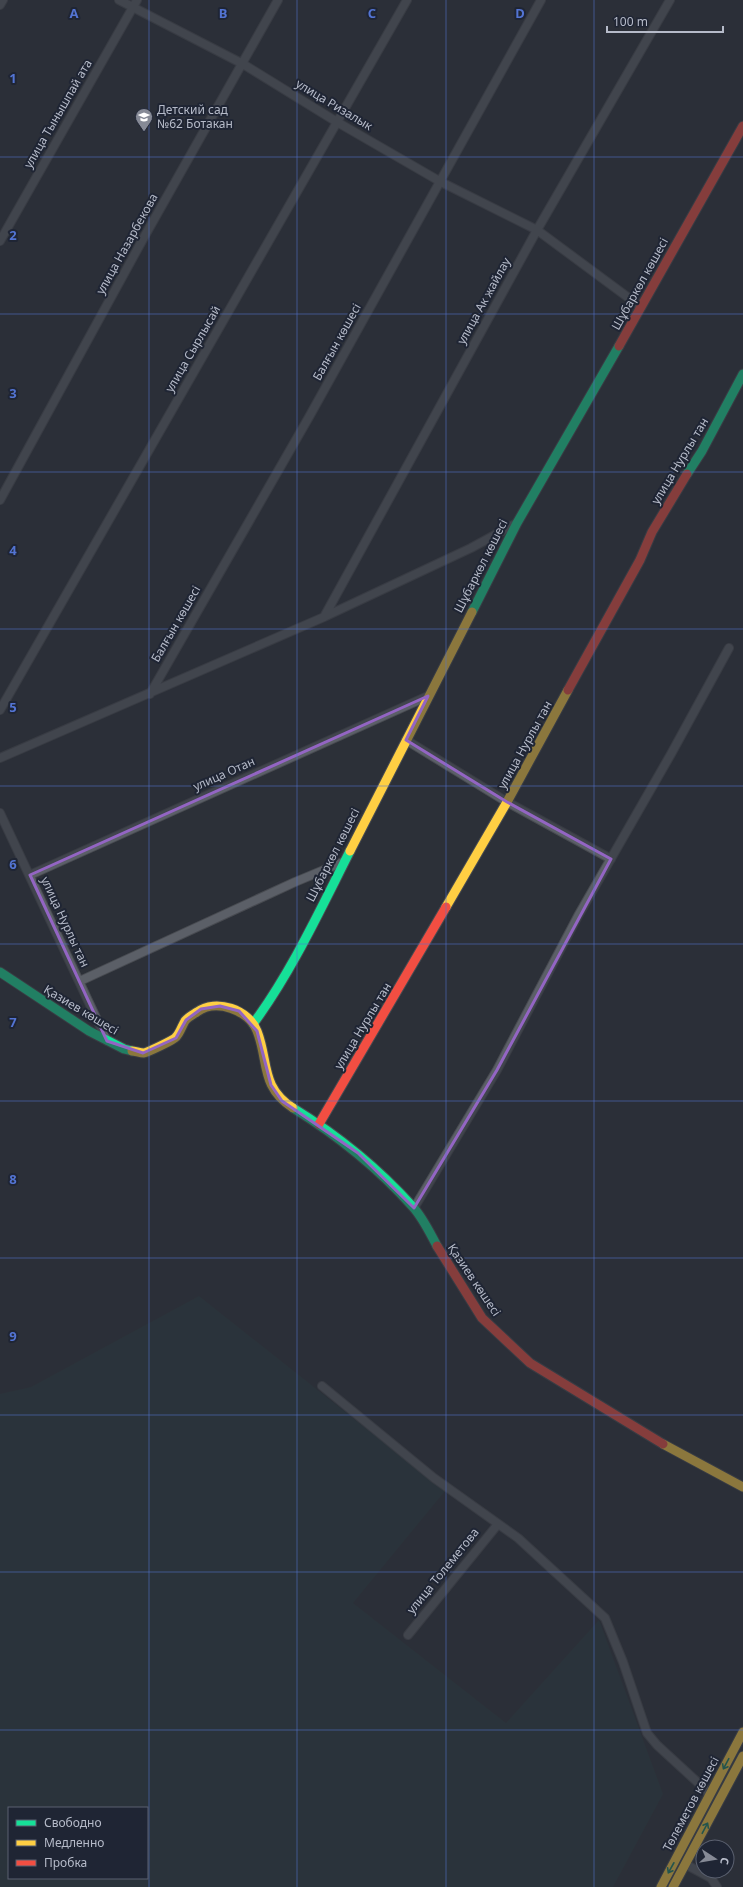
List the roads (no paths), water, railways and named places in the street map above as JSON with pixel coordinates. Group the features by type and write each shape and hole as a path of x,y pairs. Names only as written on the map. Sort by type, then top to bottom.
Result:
{"street":[{"path":"0,5 2,0"},
{"name":"улица Ризалык","path":"119,0 134,3 243,64 337,122 441,182 537,230 641,307"},
{"name":"улица Назарбекова","path":"0,500 143,239 278,0"},
{"name":"улица Сырлысай","path":"0,710 407,0"},
{"name":"Балғын көшесі","path":"150,694 309,417 541,0"},
{"name":"улица Ак жайлау","path":"324,617 537,230 670,0"},
{"name":"улица Тынышпай ата","path":"0,241 134,3"},
{"name":"Шұбаркөл көшесі","path":"253,1024 283,980 517,523 743,126"},
{"name":"улица Нурлы тан","path":"319,1124 507,802 640,560 652,532 678,487 702,451 743,374"},
{"path":"0,758 324,617 471,548 517,523"},
{"path":"414,1208 496,1070 578,916 671,754 728,648"},
{"name":"улица Отан","path":"30,875 428,696"},
{"path":"406,740 507,802 611,859"},
{"name":"улица Нурлы тан","path":"0,813 107,1041"},
{"path":"80,981 295,882 343,862"},
{"name":"Қазиев көшесі","path":"0,972 55,1010 107,1041 124,1049 143,1053 176,1038 186,1020 201,1009 220,1006 238,1011 253,1024 257,1031 265,1068 271,1085 282,1102 319,1124 358,1153 414,1208 482,1318 530,1363 679,1453 743,1487"},
{"path":"322,1386 434,1478 518,1538 605,1618 623,1662 647,1733 657,1745 706,1790 709,1796"},
{"name":"улица Толеметова","path":"408,1635 498,1524"},
{"name":"Төлеметов көшесі","path":"661,1887 743,1732"},
{"name":"Төлеметов көшесі","path":"673,1887 743,1756"},
{"path":"685,1864 711,1878 717,1887"}],"place":[{"name":"Детский сад №62 Ботакан","path":"144,132"}]}
